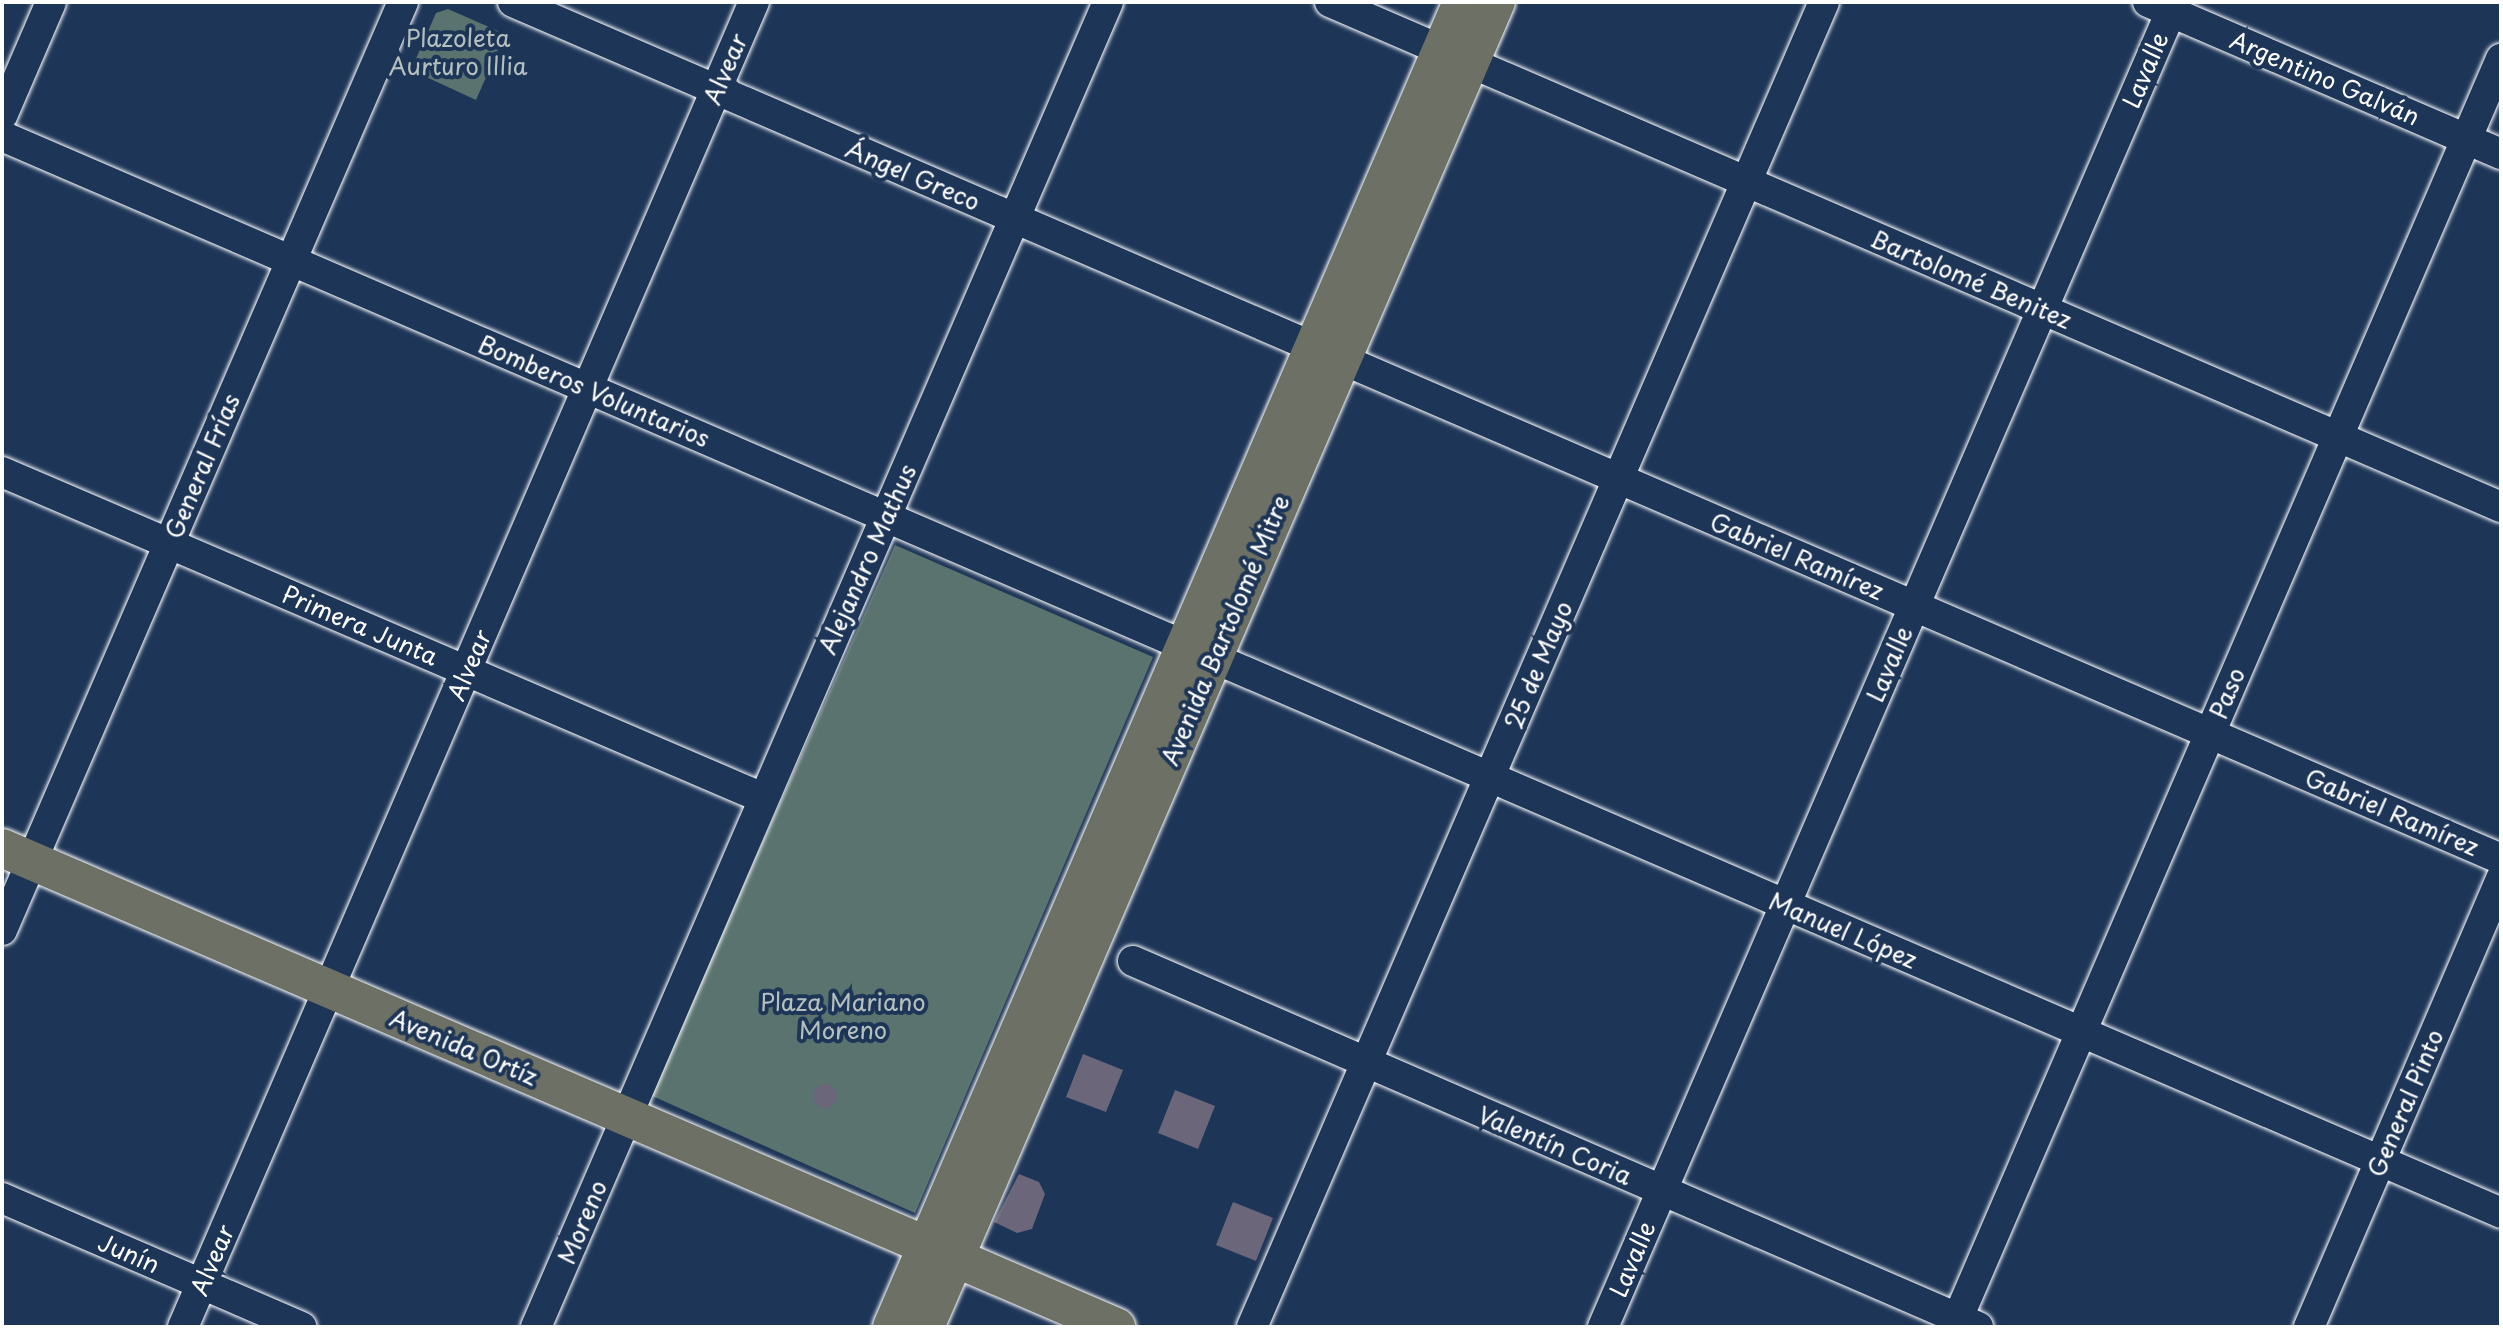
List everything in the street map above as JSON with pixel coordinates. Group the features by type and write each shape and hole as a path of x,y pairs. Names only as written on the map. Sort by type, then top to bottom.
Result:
{"main road":[{"name":"Avenida Bartolomé Mitre","path":"1456,56 1462,2"},
{"name":"Avenida Bartolomé Mitre","path":"940,1251 1456,56 1496,2"},
{"name":"Avenida Ortíz","path":"17,854 1116,1327"},
{"path":"892,1327 940,1251"},
{"path":"925,1327 940,1251"}],"street":[{"path":"2,116 51,2"},
{"name":"General Frías","path":"2,930 17,854 169,543 403,2"},
{"name":"Ángel Greco","path":"513,2 1328,353"},
{"name":"Alvear","path":"183,1327 754,2"},
{"name":"Alejandro Mathus","path":"627,1117 1108,2"},
{"name":"Bartolomé Benitez","path":"1330,2 2501,507"},
{"name":"25 de Mayo","path":"1252,1327 1824,2"},
{"name":"Argentino Galván","path":"2164,5 2501,154"},
{"name":"Lavalle","path":"1603,1327 2042,309 2164,5"},
{"name":"Paso","path":"1963,1324 2081,1032 2501,59"},
{"name":"Bomberos Voluntarios","path":"2,136 1199,652"},
{"name":"Gabriel Ramírez","path":"1328,353 2501,859"},
{"name":"Primera Junta","path":"2,472 763,798"},
{"name":"Manuel López","path":"1199,652 2501,1213"},
{"name":"General Pinto","path":"2309,1327 2501,878"},
{"name":"Valentín Coria","path":"1133,961 1963,1324"},
{"name":"Moreno","path":"536,1327 627,1117"},
{"name":"Junín","path":"2,1198 301,1327"}],"green space":[{"name":"Plazoleta Aurturo Illia","path":"448,9 505,34 476,100 411,70 436,13"},
{"name":"Plaza Mariano Moreno","path":"895,545 1153,657 915,1213 650,1095"}],"building":[{"path":"1083,1054 1123,1070 1106,1112 1066,1097"},
{"path":"825,1084 833,1088 837,1096 833,1104 825,1108 817,1104 813,1096 817,1088"},
{"path":"1175,1090 1215,1106 1198,1149 1158,1133"},
{"path":"1019,1174 1039,1182 1045,1194 1032,1229 1017,1233 994,1222"},
{"path":"1233,1202 1273,1218 1256,1261 1216,1245"}]}
